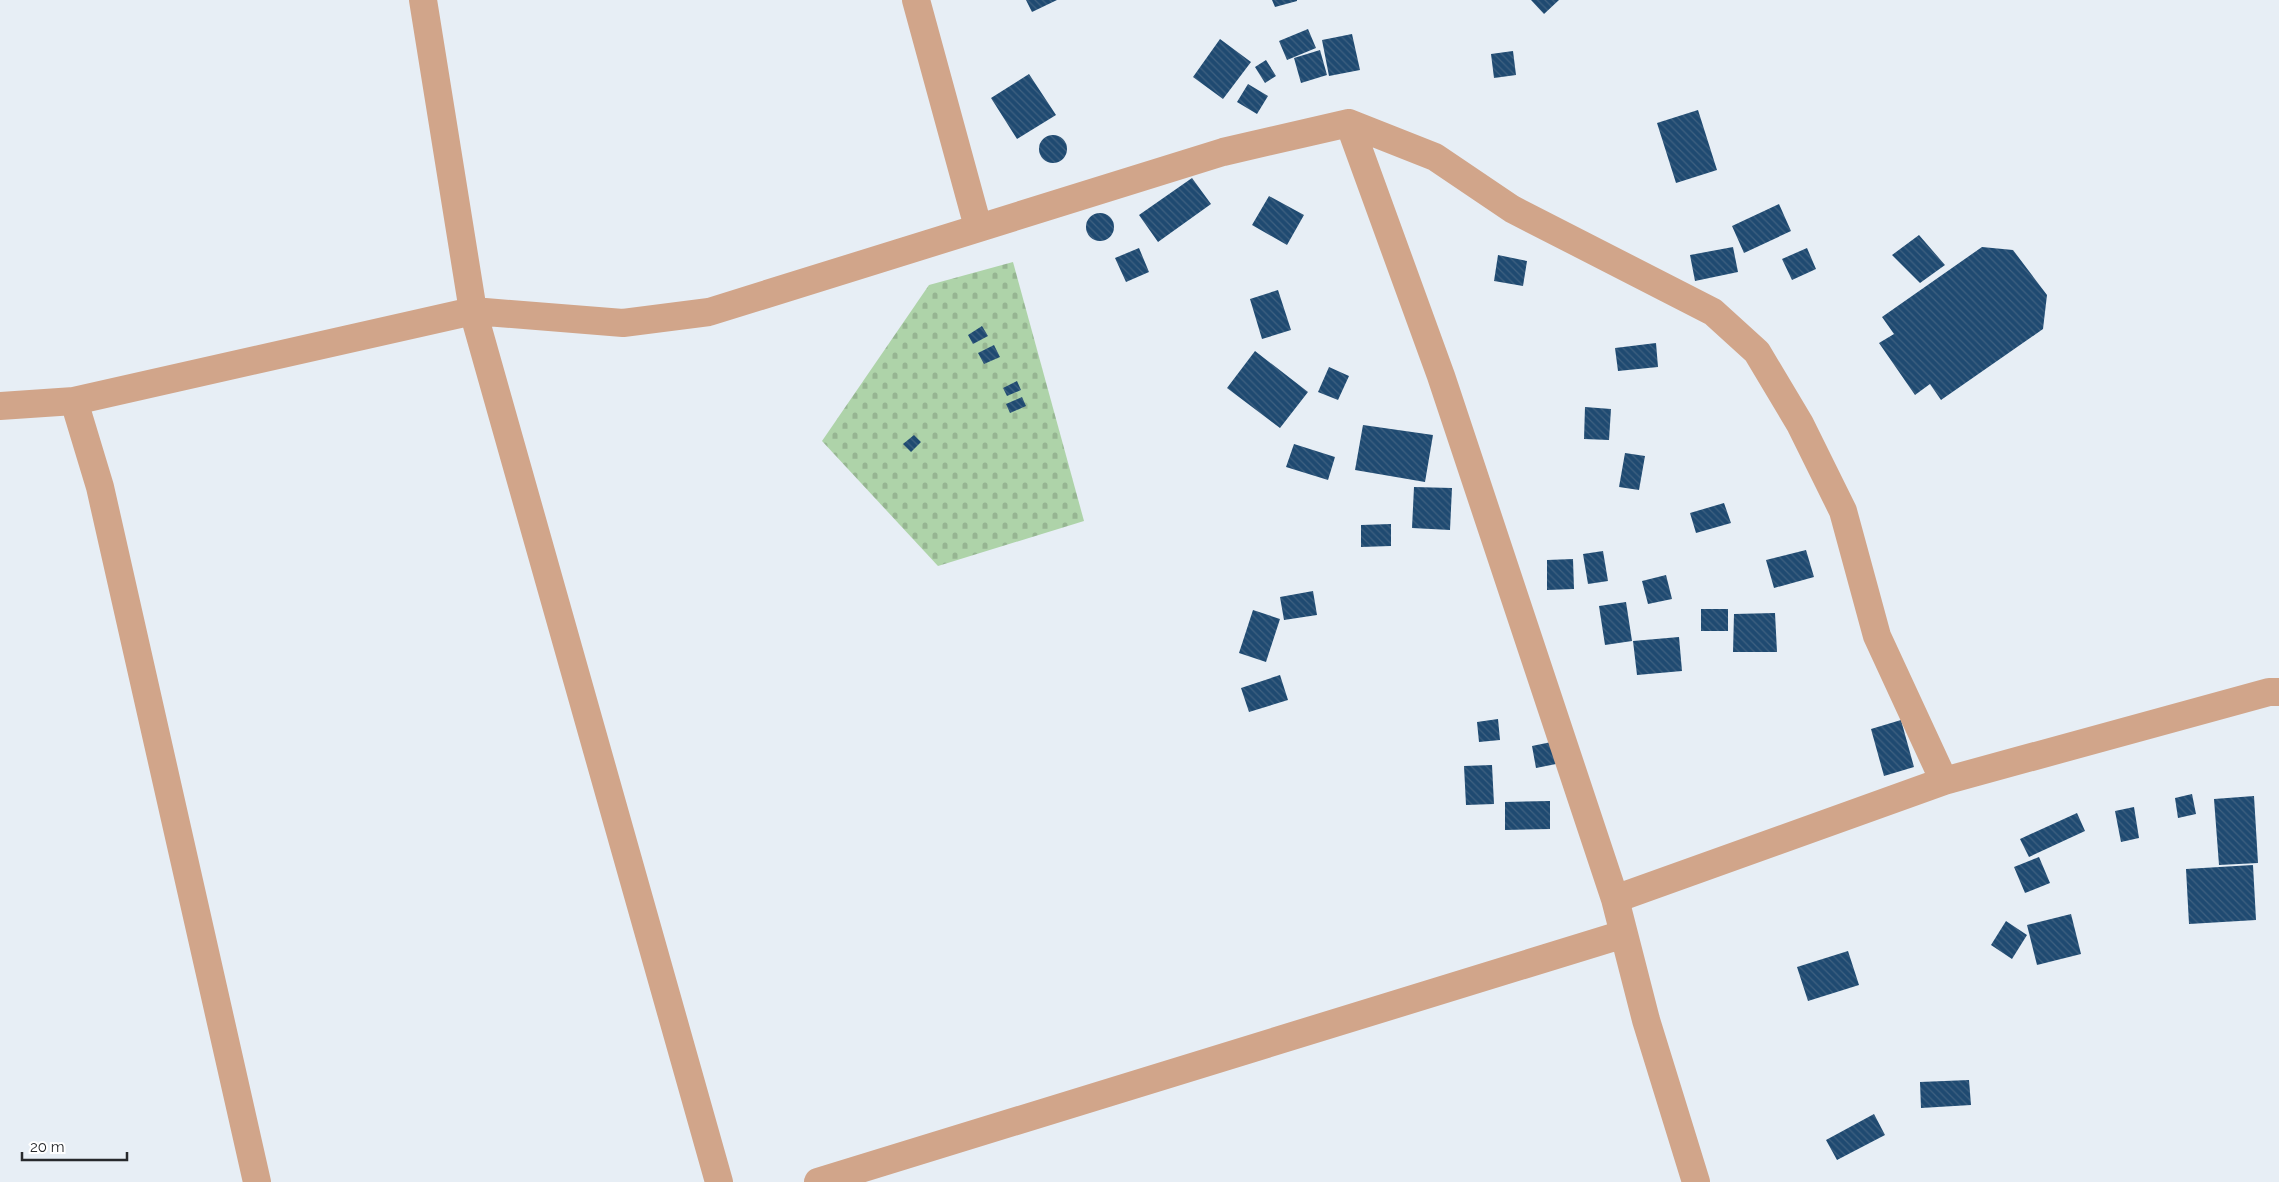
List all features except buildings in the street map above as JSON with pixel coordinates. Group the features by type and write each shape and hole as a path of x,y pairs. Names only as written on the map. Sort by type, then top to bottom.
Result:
{"street":[{"path":"423,0 473,310 719,1182"},
{"path":"916,0 978,227"},
{"path":"1349,122 1441,376 1615,899 1646,1020 1696,1182"},
{"path":"0,406 74,401 473,310 623,323 708,312 1223,152 1349,122 1435,158 1512,209 1713,312 1757,352 1800,424 1843,511 1877,636 1944,781"},
{"path":"74,401 100,487 257,1182"},
{"path":"1615,899 1944,781 2203,709 2269,692 2279,692"},
{"path":"818,1182 1624,934"}],"green space":[{"path":"1013,262 1084,521 938,566 822,441 929,285"}]}
